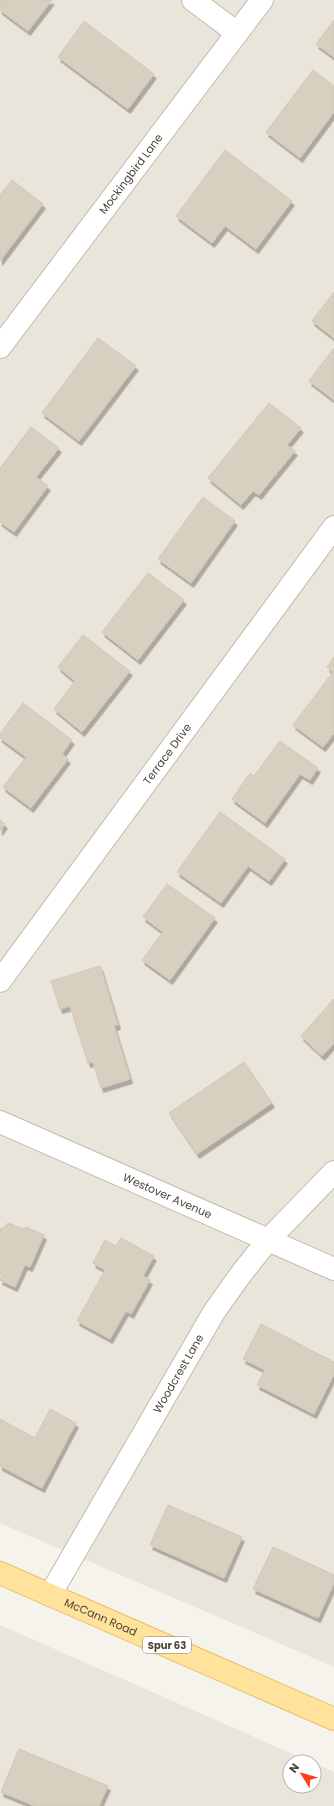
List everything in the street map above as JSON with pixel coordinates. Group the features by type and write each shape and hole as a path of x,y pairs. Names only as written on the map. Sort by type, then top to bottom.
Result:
{"main road":[{"name":"McCann Road","path":"0,1573 334,1719"}],"street":[{"path":"193,0 237,33"},
{"name":"Mockingbird Lane","path":"0,347 262,0"},
{"name":"Terrace Drive","path":"0,980 334,527"},
{"name":"Westover Avenue","path":"0,1122 334,1269"},
{"name":"Woodcrest Lane","path":"50,1595 214,1312 241,1274 268,1240 334,1172"}],"shaded area":[{"path":"0,0 334,0 334,1667 0,1523"},
{"path":"0,1625 293,1754 282,1754 282,1794 322,1794 322,1767 334,1772 334,1806 0,1806"}],"building":[{"path":"0,0 52,0 28,31 0,10"},
{"path":"334,20 334,57 316,44"},
{"path":"84,21 154,74 128,109 58,57"},
{"path":"313,70 334,86 334,112 300,158 266,132"},
{"path":"225,150 292,201 256,249 225,226 212,243 176,216"},
{"path":"12,180 43,204 0,261 0,195"},
{"path":"334,292 334,338 312,321"},
{"path":"98,338 136,366 79,441 42,413"},
{"path":"334,348 334,400 309,381"},
{"path":"269,403 301,428 287,445 295,451 259,495 253,491 241,505 208,478"},
{"path":"31,427 59,448 36,477 48,486 14,532 0,522 0,468"},
{"path":"203,497 235,521 191,583 158,559"},
{"path":"148,573 184,600 138,660 102,632"},
{"path":"83,635 130,671 82,732 54,709 75,681 58,667"},
{"path":"334,657 334,733 323,747 293,725 333,672 327,667"},
{"path":"23,703 72,740 62,754 68,759 31,808 3,787 26,757 0,738 0,734"},
{"path":"280,741 318,768 310,780 300,774 265,823 232,799 250,773 254,776"},
{"path":"220,812 285,859 269,881 248,866 221,903 177,872"},
{"path":"0,820 5,824 0,831"},
{"path":"167,884 215,918 170,980 142,960 163,932 143,917"},
{"path":"100,966 118,1025 114,1026 130,1079 101,1088 93,1062 88,1063 70,1006 60,1009 51,981"},
{"path":"334,999 334,1043 322,1056 301,1036"},
{"path":"244,1062 272,1103 197,1154 169,1113"},
{"path":"8,1223 23,1229 26,1227 44,1235 30,1267 25,1265 15,1287 0,1280 2,1275 0,1274 0,1228 2,1229"},
{"path":"121,1238 154,1256 143,1276 150,1280 131,1314 126,1311 110,1339 77,1321 105,1270 93,1263 105,1240 116,1246"},
{"path":"261,1324 334,1362 334,1374 314,1414 257,1385 265,1370 243,1359"},
{"path":"50,1409 76,1423 42,1488 0,1466 0,1419 35,1438"},
{"path":"168,1505 242,1537 224,1578 150,1545"},
{"path":"273,1547 334,1575 334,1583 318,1618 253,1589"},
{"path":"19,1749 108,1786 99,1806 35,1806 1,1792"}]}
